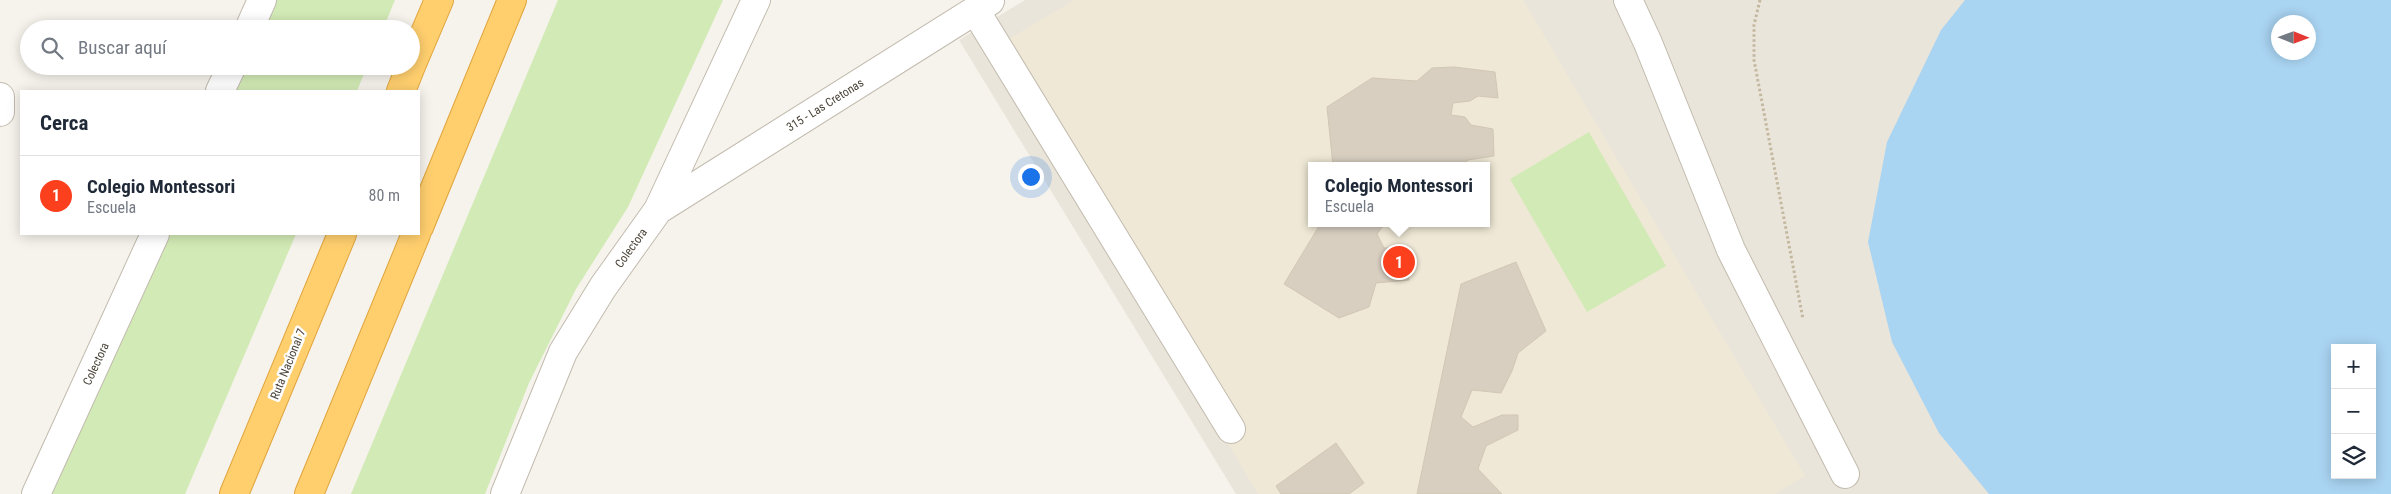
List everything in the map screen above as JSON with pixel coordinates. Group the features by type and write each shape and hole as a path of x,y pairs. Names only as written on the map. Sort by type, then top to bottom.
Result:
{"highway":[{"path":"420,44 438,0"},
{"path":"420,225 512,0"},
{"path":"401,90 407,75"},
{"name":"Ruta Nacional 7","path":"234,494 342,235"},
{"path":"309,494 416,235"}],"street":[{"path":"253,20 262,0"},
{"name":"Colectora","path":"505,494 563,352 603,287 658,210 756,0"},
{"path":"1628,0 1648,43 1731,250 1845,474"},
{"path":"983,5 1231,429"},
{"name":"315 - Las Cretonas","path":"658,210 983,5"},
{"path":"220,90 228,75"},
{"path":"0,97 0,112"},
{"name":"Colectora","path":"36,494 155,235"}],"path":[{"path":"1760,0 1754,26 1754,60 1804,326"}],"shaded area":[{"path":"1025,0 2391,0 2391,494 1236,494 959,40"},
{"path":"1074,0 1523,0 1805,476 1775,494 1258,494 994,48"}],"green space":[{"path":"277,0 395,0 387,20 267,20"},
{"path":"558,0 723,0 628,207 576,289 529,383 485,494 351,494"},
{"path":"242,75 363,75 357,90 234,90"},
{"path":"1589,132 1666,266 1587,312 1510,179"},
{"path":"168,235 296,235 185,494 48,494"}],"water":[{"path":"1965,0 2391,0 2391,494 1989,494 1939,433 1892,342 1868,242 1887,142 1941,30"}],"building":[{"path":"1454,67 1495,72 1498,98 1478,96 1470,101 1453,103 1451,115 1465,117 1471,125 1493,129 1494,156 1468,160 1466,162 1333,162 1327,107 1372,78 1417,81 1432,68"},
{"path":"1318,227 1382,227 1377,234 1384,248 1405,248 1409,280 1376,283 1369,307 1339,318 1284,284"},
{"path":"1516,262 1546,331 1518,353 1512,371 1501,393 1472,390 1461,417 1473,427 1502,415 1518,415 1518,430 1486,446 1478,469 1502,494 1417,494 1461,284"},
{"path":"1336,443 1364,483 1349,494 1281,494 1276,486"}],"place":[{"name":"Colegio Montessori","path":"1399,262"}]}
